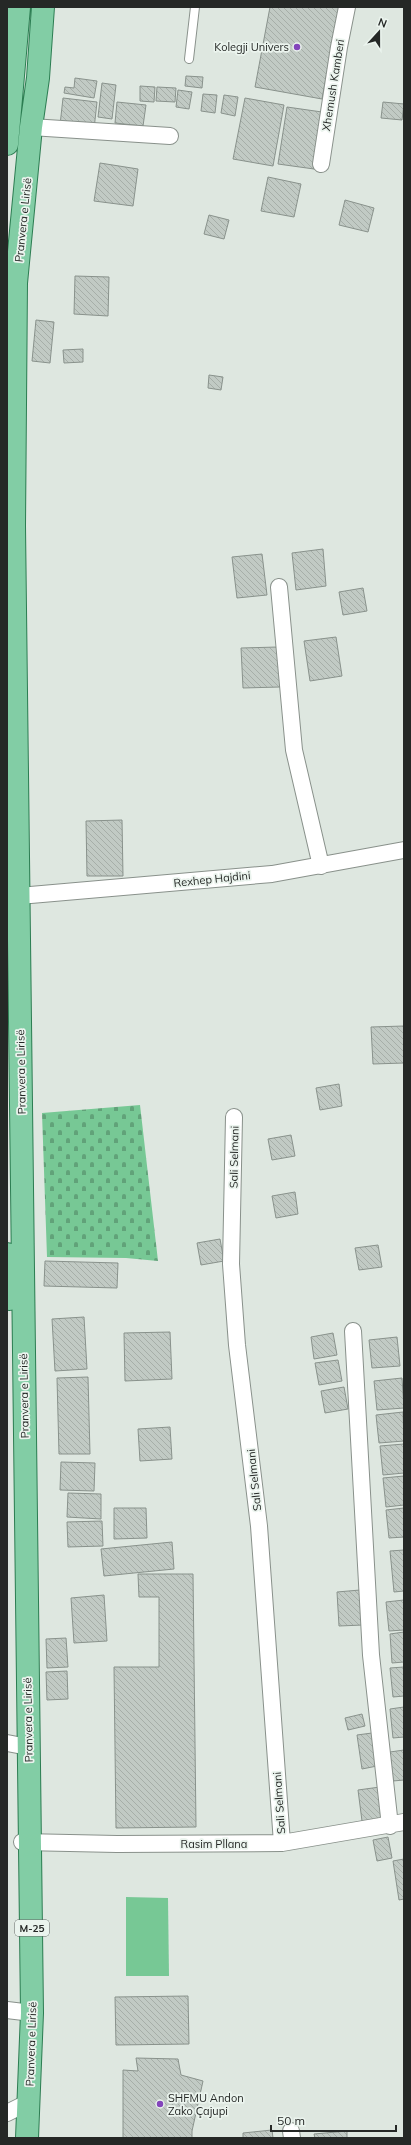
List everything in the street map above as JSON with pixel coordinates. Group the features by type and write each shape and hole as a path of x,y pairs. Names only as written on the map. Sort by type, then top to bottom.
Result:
{"main road":[{"path":"7,144 10,67 19,7"},
{"name":"Pranvera e Lirisë","path":"18,1745 19,896 14,526 16,283 31,128 38,78 43,7"},
{"name":"Pranvera e Lirisë","path":"7,1254 18,1745 27,1842 18,2138"},
{"name":"Pranvera e Lirisë","path":"19,2109 27,2138"}],"street":[{"name":"Xhemush Kamberi","path":"321,164 338,47 347,7"},
{"path":"31,128 170,136"},
{"path":"279,587 294,750 321,866"},
{"name":"Rexhep Hajdini","path":"19,896 272,874 404,850"},
{"name":"Sali Selmani","path":"234,1117 231,1264 237,1345 259,1526 282,1843"},
{"path":"353,1331 371,1655 397,1824"},
{"name":"Rasim Pllana","path":"27,1842 118,1844 282,1843 397,1824"}],"lane":[{"path":"189,59 195,7"}],"green space":[{"path":"140,1105 158,1261 126,1258 47,1257 42,1113"},
{"path":"126,1897 168,1898 169,1976 126,1976"}],"building":[{"name":"Kolegji Univers","path":"270,7 339,7 322,99 255,87"},
{"path":"186,76 203,77 202,88 185,86"},
{"path":"75,78 97,81 94,98 64,93 65,87 74,88"},
{"path":"102,83 116,85 112,119 98,117"},
{"path":"140,86 155,87 154,102 140,101"},
{"path":"157,87 176,88 175,102 156,101"},
{"path":"178,90 192,92 189,109 176,107"},
{"path":"203,94 217,95 215,113 201,111"},
{"path":"224,95 238,97 235,116 221,113"},
{"path":"63,98 97,102 94,129 60,125"},
{"path":"245,98 284,105 273,166 233,159"},
{"path":"117,102 146,105 143,126 115,123"},
{"path":"383,102 404,104 402,120 381,118"},
{"path":"287,107 322,112 314,169 278,164"},
{"path":"100,163 138,169 133,206 94,201"},
{"path":"268,177 301,184 294,217 261,211"},
{"path":"345,200 374,208 368,232 339,225"},
{"path":"209,215 229,220 224,239 204,234"},
{"path":"75,276 109,277 108,316 74,314"},
{"path":"36,320 54,322 50,363 32,361"},
{"path":"83,349 83,362 64,363 63,350"},
{"path":"209,375 223,377 221,390 208,388"},
{"path":"323,549 326,586 296,590 292,553"},
{"path":"262,554 267,595 237,598 232,557"},
{"path":"363,588 367,611 343,615 339,592"},
{"path":"336,637 342,676 310,681 304,641"},
{"path":"278,647 280,687 243,688 241,648"},
{"path":"122,820 123,876 87,876 86,821"},
{"path":"404,1026 404,1063 373,1064 371,1027"},
{"path":"339,1084 342,1106 320,1110 316,1088"},
{"path":"291,1135 295,1156 272,1160 268,1139"},
{"path":"295,1192 298,1214 276,1218 272,1196"},
{"path":"220,1239 224,1261 201,1265 197,1243"},
{"path":"378,1245 382,1267 359,1270 355,1248"},
{"path":"45,1261 118,1263 117,1288 44,1286"},
{"path":"84,1317 87,1369 55,1371 52,1319"},
{"path":"170,1332 172,1379 125,1381 124,1333"},
{"path":"333,1333 337,1355 314,1359 311,1337"},
{"path":"397,1337 400,1366 372,1368 369,1340"},
{"path":"338,1360 342,1381 319,1385 315,1363"},
{"path":"88,1377 90,1454 59,1454 57,1378"},
{"path":"402,1378 404,1408 377,1410 374,1381"},
{"path":"344,1387 348,1409 325,1413 321,1391"},
{"path":"403,1412 404,1441 379,1443 376,1415"},
{"path":"170,1427 172,1459 140,1461 138,1429"},
{"path":"404,1444 404,1473 383,1475 380,1446"},
{"path":"61,1462 95,1463 94,1491 60,1490"},
{"path":"404,1476 404,1505 386,1507 383,1478"},
{"path":"68,1493 101,1494 101,1519 67,1517"},
{"path":"114,1508 146,1508 147,1538 114,1539"},
{"path":"404,1508 404,1537 389,1538 386,1510"},
{"path":"102,1521 103,1546 68,1547 67,1522"},
{"path":"172,1542 174,1569 104,1576 101,1549"},
{"path":"404,1550 404,1591 394,1592 390,1551"},
{"path":"138,1574 193,1574 196,1827 116,1828 114,1667 159,1667 159,1597 139,1597"},
{"path":"360,1590 363,1625 339,1626 337,1592"},
{"path":"104,1595 107,1641 74,1643 71,1598"},
{"path":"404,1600 404,1630 389,1631 386,1602"},
{"path":"404,1632 404,1662 392,1663 390,1634"},
{"path":"66,1638 68,1667 47,1668 46,1639"},
{"path":"404,1667 404,1696 393,1697 390,1668"},
{"path":"67,1671 68,1699 47,1700 46,1672"},
{"path":"404,1707 404,1737 393,1738 390,1709"},
{"path":"362,1714 365,1726 348,1730 345,1718"},
{"path":"372,1733 377,1766 362,1769 357,1735"},
{"path":"404,1750 404,1780 393,1781 390,1752"},
{"path":"380,1787 384,1819 362,1821 358,1790"},
{"path":"388,1837 392,1858 377,1861 373,1840"},
{"path":"404,1859 404,1899 399,1900 393,1861"},
{"path":"188,1996 189,2044 116,2045 115,1997"},
{"name":"SHFMU Andon Zako Çajupi","path":"136,2058 178,2059 181,2075 203,2081 192,2131 192,2138 123,2138 123,2070 138,2071"},
{"path":"272,2130 273,2138 243,2138 243,2133"},
{"path":"347,2131 347,2138 315,2138 314,2134"}],"place":[{"name":"Kolegji Univers","path":"297,47"},
{"name":"SHFMU Andon Zako Çajupi","path":"160,2104"}]}
